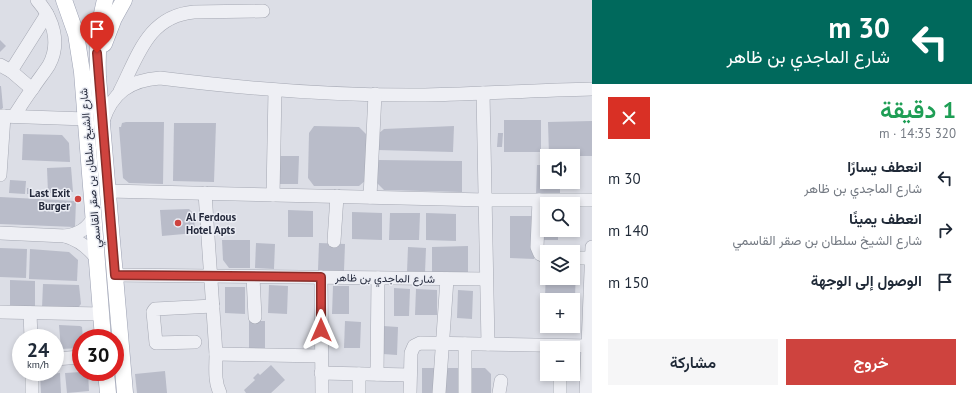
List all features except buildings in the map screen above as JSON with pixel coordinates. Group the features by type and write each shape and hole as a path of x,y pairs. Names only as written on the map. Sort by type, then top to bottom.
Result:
{"main road":[{"name":"شارع الشيخ سلطان بن صقر القاسمي","path":"64,0 76,34 80,53 103,329"},
{"name":"شارع الشيخ سلطان بن صقر القاسمي","path":"105,0 98,33 98,77 125,393"},
{"path":"98,77 108,31 124,0"},
{"path":"107,381 108,393"}],"street":[{"path":"0,175 6,116 32,89 49,65 54,52 55,39 53,26 38,0"},
{"path":"119,93 148,36 161,23 168,19 185,13 194,12 263,12"},
{"path":"32,89 6,68 47,14"},
{"path":"102,121 106,110 112,101 128,86 148,79 160,78 275,90 375,94 483,93 592,89"},
{"path":"273,194 275,90"},
{"path":"483,93 488,344"},
{"path":"370,197 375,94"},
{"path":"6,116 86,119"},
{"path":"108,191 485,200 592,200"},
{"path":"205,193 216,354 216,382 220,393"},
{"path":"334,241 337,196"},
{"path":"539,200 537,247 540,254"},
{"path":"0,233 65,236 82,231 94,217"},
{"path":"65,236 84,244 91,250 97,259"},
{"path":"586,393 590,362 588,346 592,247"},
{"path":"580,258 592,258"},
{"name":"شارع الماجدي بن ظاهر","path":"115,275 486,279"},
{"path":"253,277 254,317"},
{"path":"321,277 322,393"},
{"path":"377,374 378,278"},
{"path":"439,393 447,279"},
{"path":"195,342 156,344 153,312 155,309 213,306"},
{"path":"0,312 102,314"},
{"path":"30,313 31,329"},
{"path":"410,393 410,354 414,346 420,343 540,346"},
{"path":"465,344 465,393"},
{"path":"580,346 588,346"},
{"path":"216,354 321,356"},
{"path":"216,354 223,381 229,393"},
{"path":"322,374 410,375"},
{"path":"358,393 359,374"},
{"path":"32,381 32,393"},
{"path":"560,381 560,393"}],"place":[{"name":"Last Exit Burger","path":"78,199"},
{"name":"Al Ferdous Hotel Apts","path":"178,223"}],"route":[{"path":"97,53 115,275 321,277 321,330"}]}
